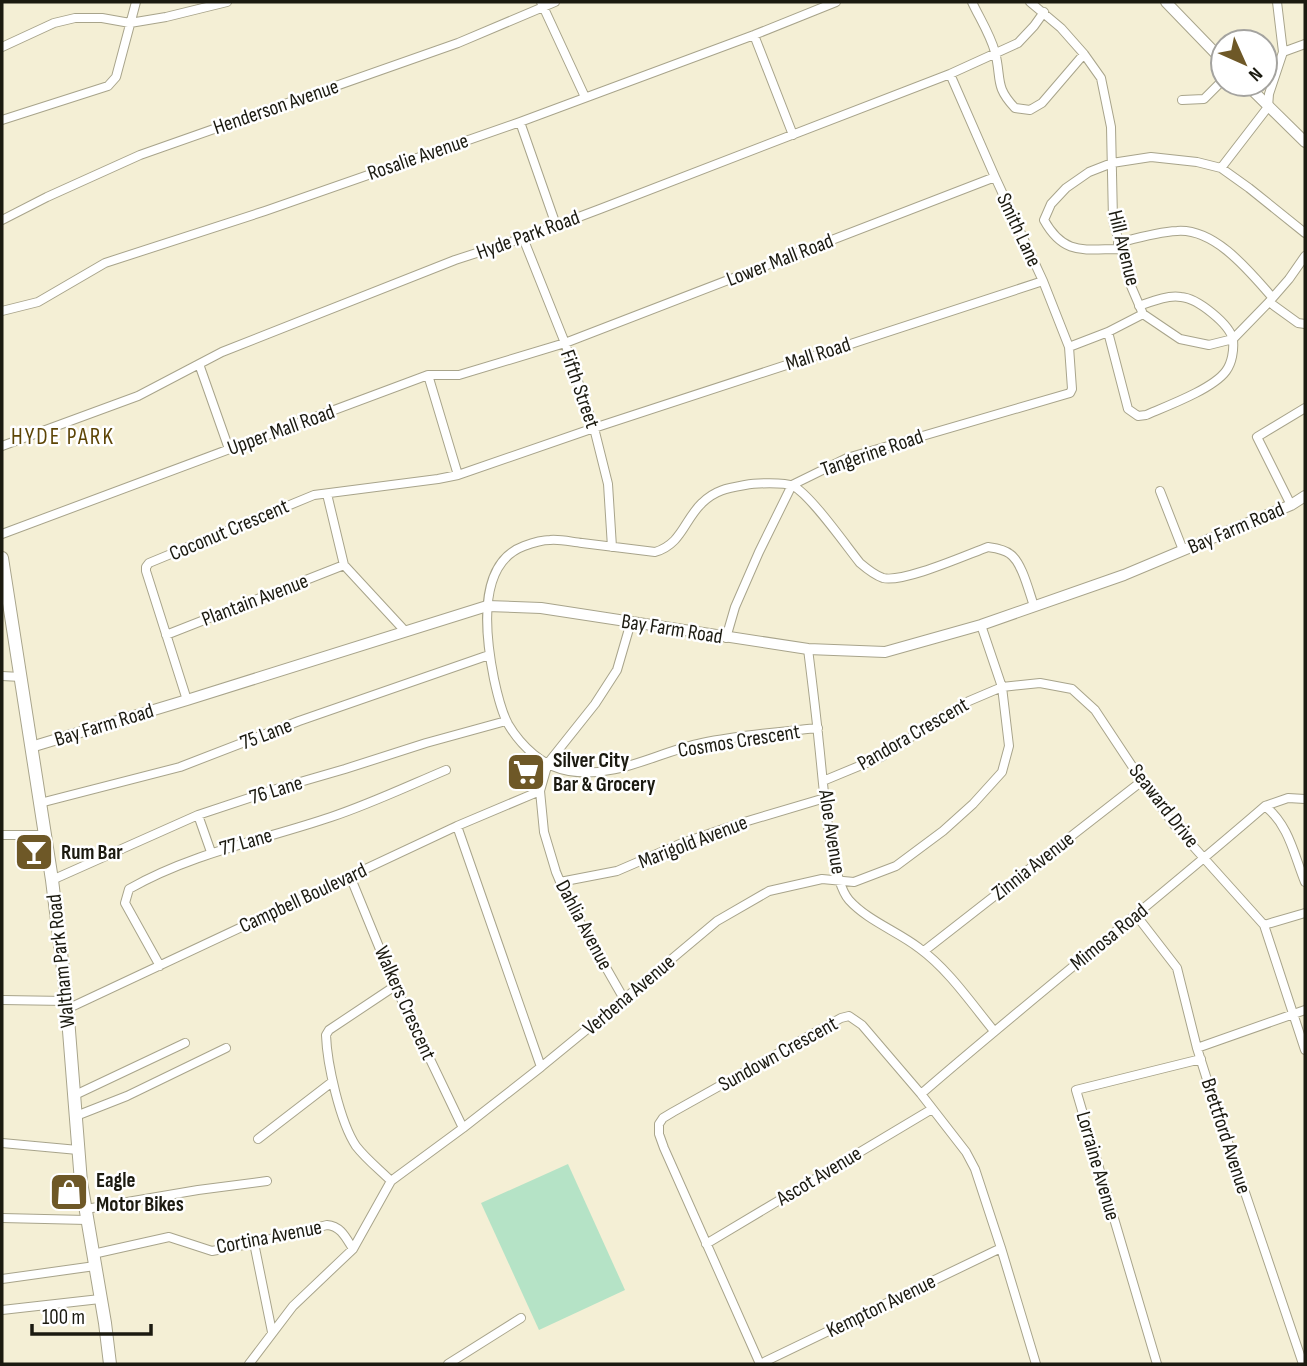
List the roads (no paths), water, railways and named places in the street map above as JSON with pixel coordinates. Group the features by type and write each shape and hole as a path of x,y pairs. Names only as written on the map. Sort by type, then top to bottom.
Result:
{"main road":[{"name":"Waltham Park Road","path":"2,558 52,880 75,1095 78,1150 110,1364"}],"street":[{"path":"2,120 108,86 116,77 136,2"},
{"path":"2,47 54,23 75,18 102,18 130,23 227,2"},
{"name":"Henderson Avenue","path":"2,220 140,155 458,43 542,4 555,2"},
{"name":"Rosalie Avenue","path":"2,311 38,302 105,263 265,211 520,122 754,36 836,2"},
{"path":"972,2 988,30 1004,96 1015,108 1030,110 1042,103 1084,54"},
{"name":"Hill Avenue","path":"1030,2 1060,28 1101,78 1111,127 1113,219 1131,286 1141,310 1180,339 1209,345 1233,339"},
{"path":"1166,2 1209,47"},
{"path":"1221,168 1268,107 1269,94 1283,52 1277,2"},
{"path":"542,4 585,97"},
{"name":"Hyde Park Road","path":"2,446 138,396 235,347 454,260 523,238 950,75 1018,43 1044,12"},
{"path":"754,36 793,135"},
{"path":"1283,52 1305,44"},
{"name":"Smith Lane","path":"950,75 1043,281 1069,347 1072,389"},
{"path":"1182,100 1204,99 1209,94"},
{"path":"1259,98 1305,142"},
{"path":"520,122 556,225"},
{"path":"1305,233 1221,168 1197,162 1150,157 1112,163 1089,172 1066,188 1051,204 1044,220 1065,246 1087,249 1119,246 1179,230 1199,233 1244,265 1271,299 1298,323 1305,324"},
{"name":"Lower Mall Road","path":"565,343 995,177"},
{"name":"Fifth Street","path":"523,238 565,343 594,428 608,484 612,547"},
{"path":"1233,339 1289,279 1305,256"},
{"name":"Mall Road","path":"594,428 1043,281"},
{"path":"1069,347 1108,332 1163,298 1184,296 1203,306 1226,326 1233,339 1232,357 1227,370 1217,380 1195,393 1138,416 1128,409 1108,332"},
{"name":"Upper Mall Road","path":"2,534 428,375 459,375 565,343"},
{"path":"199,364 229,449"},
{"path":"428,375 458,475"},
{"name":"Tangerine Road","path":"792,485 847,458 1070,393 1072,389"},
{"path":"1292,505 1257,436 1305,408"},
{"name":"Coconut Crescent","path":"187,700 146,571 149,563 314,495 439,480 594,428"},
{"name":"Cosmos Crescent","path":"792,485 753,483 713,492 699,505 674,542 666,549 655,552 551,540 523,546 503,560 493,579 487,606 489,655 506,721 518,739 548,763 568,771 612,771 702,743 818,728"},
{"path":"726,638 739,596 792,485 805,494 869,571 886,579 906,576 988,547 999,549 1011,554 1018,562 1034,606"},
{"path":"1160,491 1183,550"},
{"path":"327,494 344,565 405,631"},
{"name":"Bay Farm Road","path":"31,747 487,606 541,608 808,649 885,652 981,625 1124,575 1292,505 1305,496"},
{"name":"Plantain Avenue","path":"166,635 344,565"},
{"name":"Dahlia Avenue","path":"624,999 569,904 560,882 544,832 540,791 548,763 595,704 617,670 631,622"},
{"path":"981,625 1002,687"},
{"name":"Aloe Avenue","path":"808,649 835,866 846,895 857,907 924,951 994,1031"},
{"name":"75 Lane","path":"40,803 180,767 299,721 489,655"},
{"path":"2,676 21,677"},
{"name":"Seaward Drive","path":"1002,687 1040,683 1072,689 1095,710 1175,826 1264,925 1305,1050"},
{"name":"Pandora Crescent","path":"824,781 881,757 950,711 1002,687"},
{"name":"Verbena Avenue","path":"249,1364 293,1306 353,1249 391,1181 541,1067 717,921 769,891 822,879 854,882 896,866 943,831 973,804 1002,772 1009,746 1002,687"},
{"name":"76 Lane","path":"52,880 198,816 276,789 506,721"},
{"name":"77 Lane","path":"160,966 125,904 129,889 211,852 332,817 446,770"},
{"name":"Zinnia Avenue","path":"924,951 1142,781"},
{"name":"Campbell Boulevard","path":"66,1005 160,966 457,826 540,791"},
{"name":"Marigold Avenue","path":"560,882 617,871 682,843 825,798"},
{"name":"Mimosa Road","path":"921,1094 1265,806 1288,798 1305,799"},
{"path":"1265,806 1283,826 1305,882"},
{"path":"198,816 211,852"},
{"path":"457,826 541,1067"},
{"path":"2,835 44,835"},
{"name":"Walkers Crescent","path":"350,876 395,986 463,1128"},
{"path":"1264,925 1305,913"},
{"name":"Brettford Avenue","path":"1136,915 1177,968 1197,1048 1303,1364"},
{"path":"391,1181 358,1149 350,1136 332,1082 326,1035 329,1030 395,986"},
{"path":"2,1000 66,1005"},
{"path":"1197,1048 1305,1010"},
{"name":"Sundown Crescent","path":"760,1364 663,1148 659,1124 663,1118 849,1016 862,1025 966,1152 975,1169 1036,1364"},
{"path":"75,1095 185,1043"},
{"path":"76,1116 127,1096 226,1048"},
{"name":"Lorraine Avenue","path":"1157,1364 1076,1090 1201,1059"},
{"path":"258,1139 332,1082"},
{"name":"Ascot Avenue","path":"706,1244 932,1109"},
{"path":"2,1143 78,1150"},
{"path":"2,1218 86,1215 198,1190 267,1181"},
{"name":"Cortina Avenue","path":"2,1279 94,1260 169,1237 212,1251 331,1225 339,1229 353,1249"},
{"path":"254,1243 272,1332"},
{"name":"Kempton Avenue","path":"760,1364 1001,1248"},
{"path":"2,1310 100,1299"},
{"path":"448,1364 521,1318"}],"place":[{"name":"Silver City Bar & Grocery","path":"526,772"},
{"name":"Rum Bar","path":"34,852"},
{"name":"Eagle Motor Bikes","path":"69,1192"}],"district":[{"name":"HYDE PARK","path":"63,437"}]}
